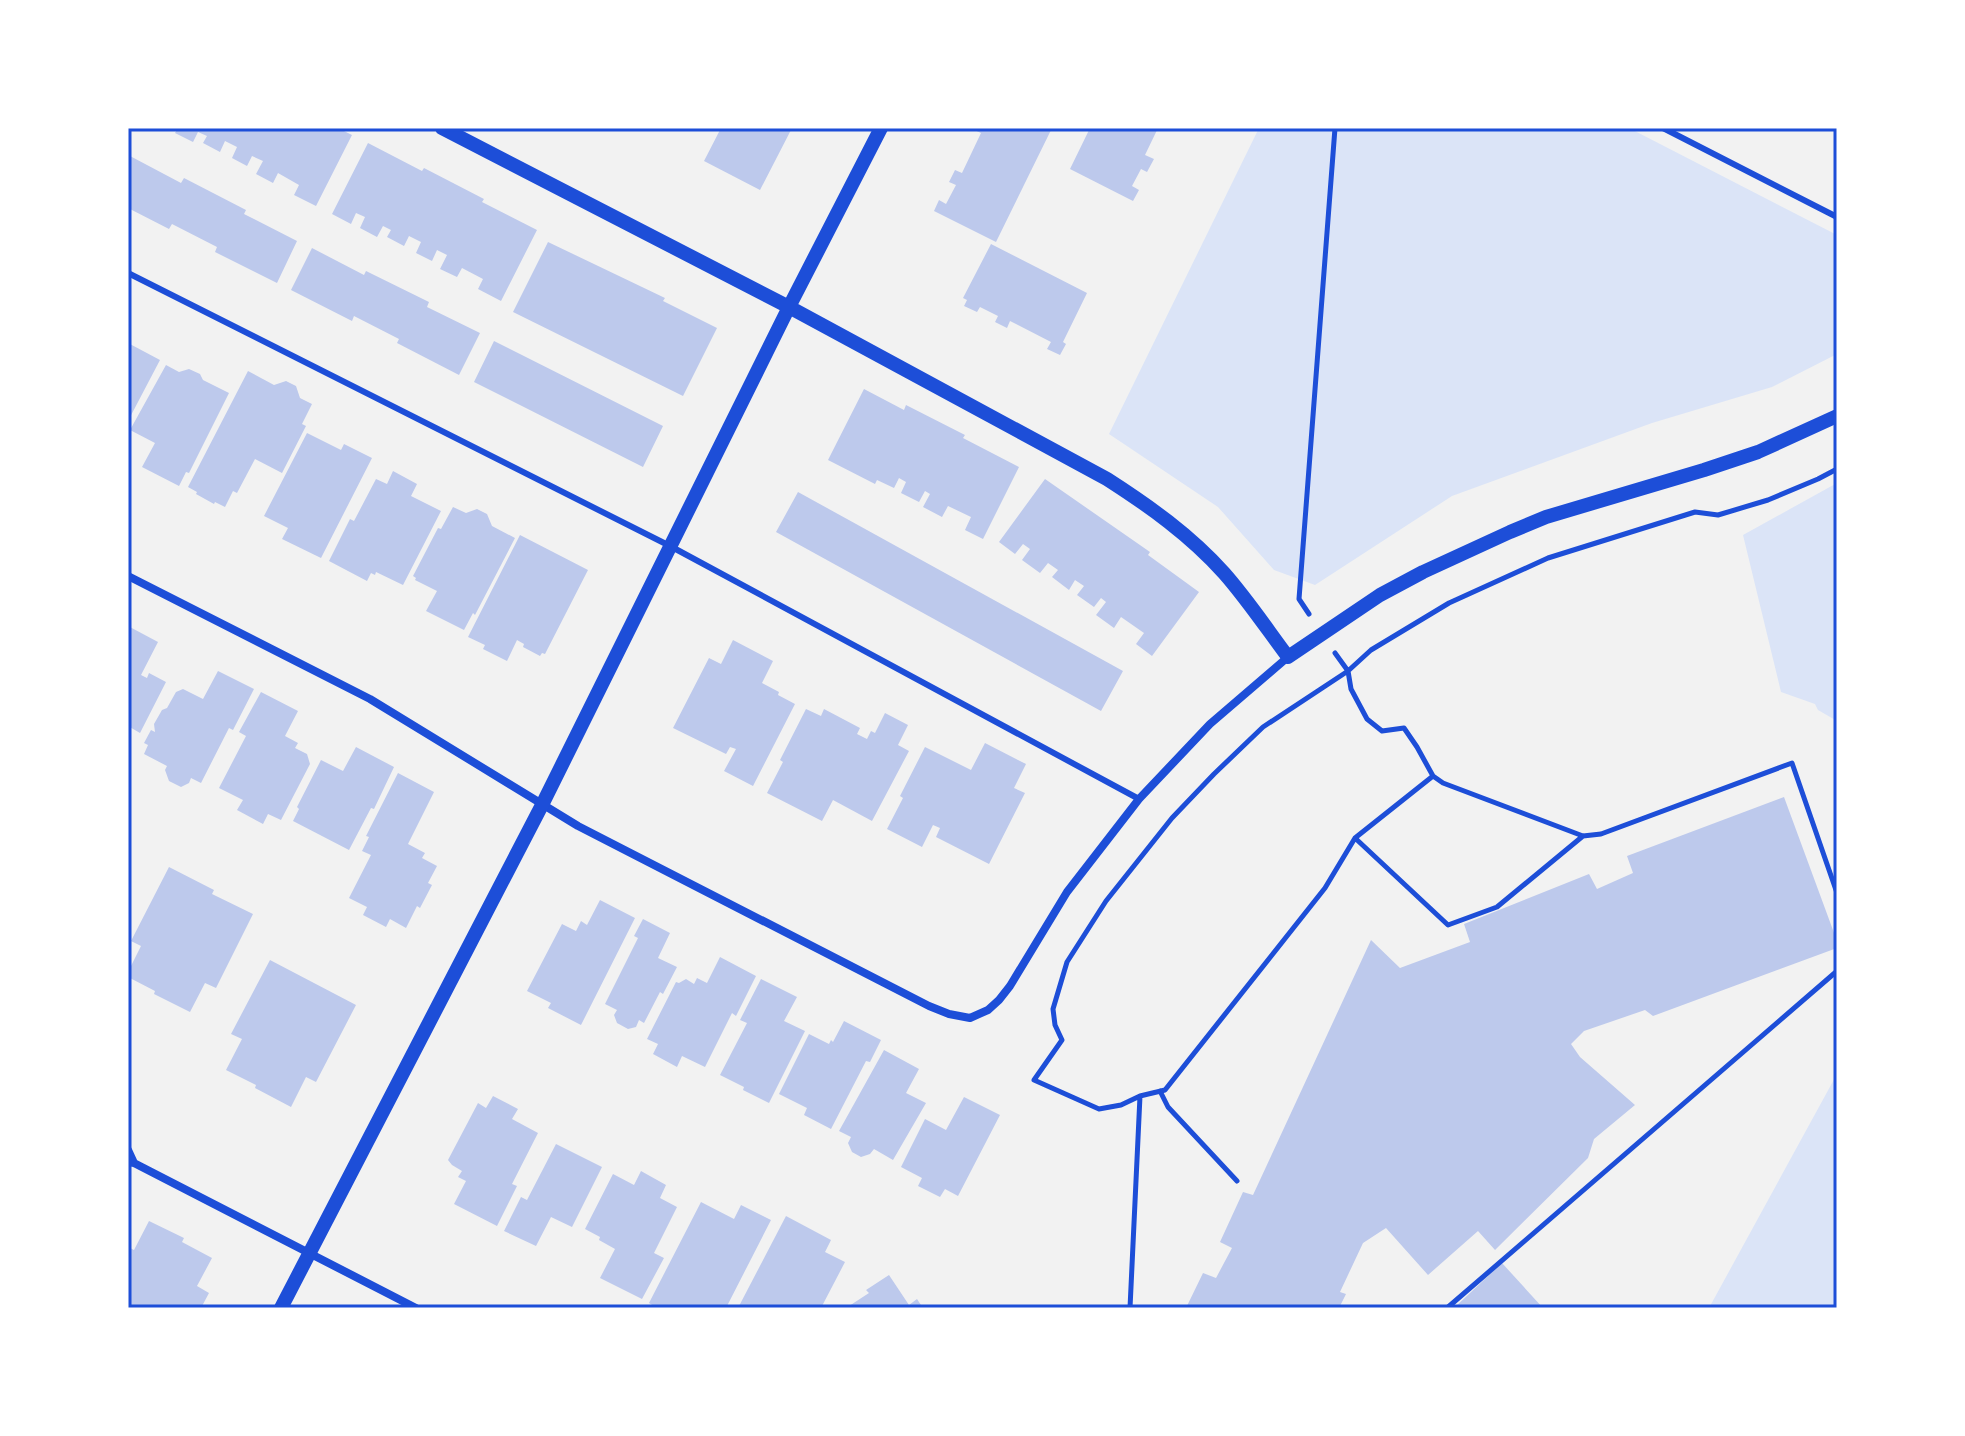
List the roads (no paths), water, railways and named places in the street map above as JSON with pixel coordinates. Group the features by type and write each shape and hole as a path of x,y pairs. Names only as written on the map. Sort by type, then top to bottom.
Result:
{"street":[{"path":"442,128 789,307 1107,479 1143,502 1223,572 1288,657"},
{"path":"281,1308 542,805 881,128"},
{"path":"128,576 370,699 578,826 929,1006 970,1018 988,1010 1010,986 1067,892 1139,799 1210,724 1288,657 1391,589 1510,532 1546,517 1758,452 1837,416"},
{"path":"128,1150 131,1162 416,1308"}],"lane":[{"path":"1663,128 1837,217"},
{"path":"128,273 670,546 1139,799"}]}
